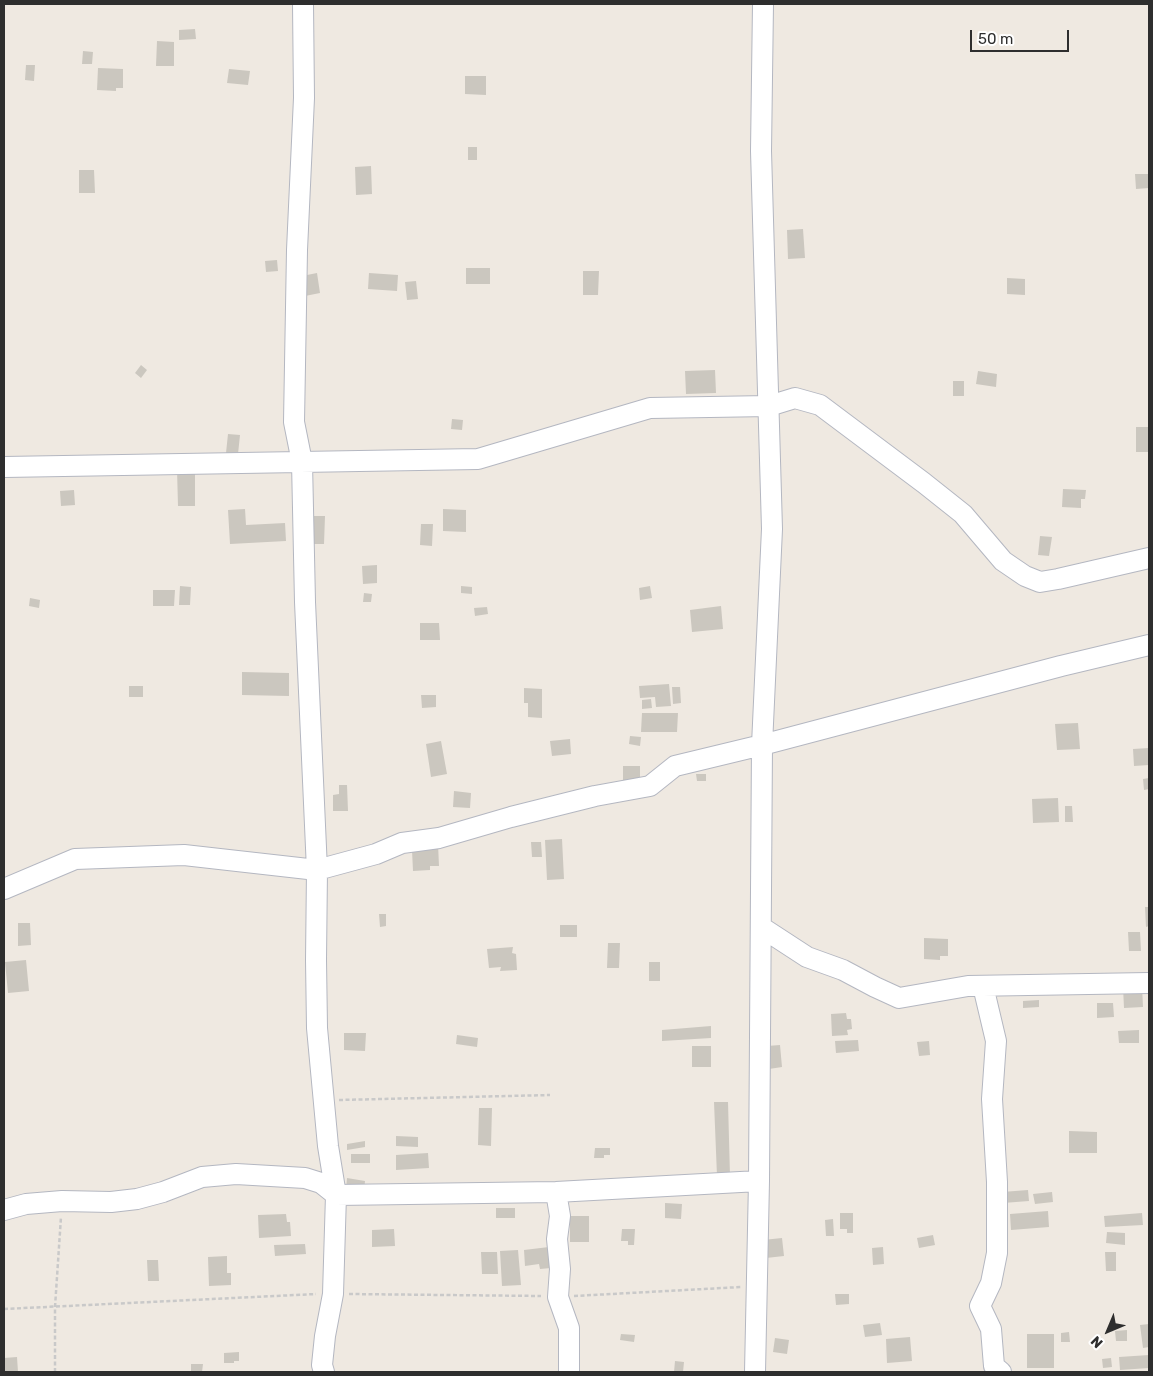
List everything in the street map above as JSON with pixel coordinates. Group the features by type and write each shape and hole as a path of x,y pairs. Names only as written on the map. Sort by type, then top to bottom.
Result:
{"street":[{"path":"303,4 304,98 297,250 294,422 302,462 305,602 317,870 317,1028 328,1146 336,1195 333,1294 325,1336 322,1365 324,1372"},
{"path":"755,1372 758,1286 762,746 772,529 761,151 763,4"},
{"path":"4,467 478,459 650,408 769,406 795,398 820,405 963,514 1003,560 1025,576 1040,582 1149,558"},
{"path":"4,889 76,859 184,854 317,870 376,854 402,843 439,838 595,796 650,786 675,766 762,746 1061,666 1149,645"},
{"path":"761,927 807,956 843,970 899,998 968,986 1149,984"},
{"path":"983,986 996,1040 992,1099 997,1182 997,1253 991,1283 980,1306 991,1329 994,1366 1001,1372"},
{"path":"4,1210 26,1204 62,1201 111,1202 137,1199 163,1192 202,1177 236,1174 305,1178 320,1183 336,1195 556,1192 759,1181"},
{"path":"556,1192 560,1216 556,1239 560,1270 558,1297 569,1328 569,1372"}],"path":[{"path":"325,1100 550,1095"},
{"path":"55,1372 56,1307 62,1201"},
{"path":"4,1309 333,1294 558,1297 758,1286"}],"building":[{"path":"195,29 196,39 179,40 179,30"},
{"path":"157,41 174,42 174,66 156,66"},
{"path":"83,51 93,52 92,64 82,64"},
{"path":"26,65 35,65 34,81 25,80"},
{"path":"98,68 123,69 123,88 116,88 116,91 97,90"},
{"path":"229,69 250,71 248,85 227,83"},
{"path":"465,76 486,76 486,95 465,94"},
{"path":"468,147 477,147 477,160 468,160"},
{"path":"371,166 372,194 356,195 355,167"},
{"path":"79,170 94,170 95,193 79,193"},
{"path":"1135,174 1149,174 1149,188 1136,189"},
{"path":"803,229 805,258 788,259 787,230"},
{"path":"277,260 278,271 266,272 265,261"},
{"path":"466,268 490,268 490,284 466,284"},
{"path":"583,271 599,271 598,295 583,295"},
{"path":"317,273 320,293 305,296 302,276"},
{"path":"369,273 398,275 397,291 368,289"},
{"path":"1007,278 1025,279 1025,295 1007,294"},
{"path":"416,281 418,299 407,300 405,282"},
{"path":"141,365 147,370 141,378 135,373"},
{"path":"715,370 716,393 686,394 685,371"},
{"path":"978,371 997,374 996,387 976,384"},
{"path":"953,381 964,381 964,396 953,396"},
{"path":"452,419 463,420 462,430 451,429"},
{"path":"1136,427 1149,427 1149,452 1136,452"},
{"path":"228,434 240,435 238,454 226,453"},
{"path":"177,469 195,469 195,506 178,506"},
{"path":"1063,489 1086,490 1085,499 1081,499 1081,508 1062,507"},
{"path":"74,490 75,505 61,506 60,491"},
{"path":"245,509 246,525 285,523 286,541 230,544 228,510"},
{"path":"443,509 466,510 466,532 443,531"},
{"path":"311,516 325,516 324,544 310,544"},
{"path":"421,524 433,524 432,546 420,545"},
{"path":"1040,536 1052,537 1049,556 1038,555"},
{"path":"377,565 377,583 363,584 362,566"},
{"path":"180,586 191,587 190,605 179,605"},
{"path":"461,586 472,587 472,594 461,593"},
{"path":"650,586 652,598 640,600 639,588"},
{"path":"153,590 175,590 174,606 153,606"},
{"path":"364,593 372,594 371,602 363,602"},
{"path":"30,598 40,600 39,608 29,606"},
{"path":"721,606 723,629 692,632 690,610"},
{"path":"487,607 488,614 475,616 474,608"},
{"path":"420,623 439,623 440,640 420,640"},
{"path":"242,672 289,673 289,696 242,695"},
{"path":"669,684 671,706 656,707 655,697 640,698 639,686"},
{"path":"129,686 143,686 143,697 129,697"},
{"path":"672,687 680,687 681,703 673,704"},
{"path":"524,688 542,689 542,718 528,717 528,703 524,703"},
{"path":"421,695 436,695 436,707 422,708"},
{"path":"651,699 652,708 642,709 642,700"},
{"path":"642,713 678,713 677,732 641,732"},
{"path":"1078,723 1080,749 1057,750 1055,724"},
{"path":"630,736 641,737 640,746 629,744"},
{"path":"570,739 571,754 552,756 550,741"},
{"path":"441,741 447,774 431,777 426,744"},
{"path":"1149,748 1149,765 1134,766 1133,749"},
{"path":"623,766 640,766 640,780 623,781"},
{"path":"696,774 706,774 706,781 697,781"},
{"path":"1149,778 1149,789 1144,790 1143,779"},
{"path":"339,785 347,785 348,811 333,811 333,795 339,794"},
{"path":"454,791 471,793 470,808 453,807"},
{"path":"1058,798 1059,822 1033,823 1032,799"},
{"path":"1065,806 1072,806 1073,822 1065,822"},
{"path":"562,839 564,879 547,880 545,840"},
{"path":"531,842 541,842 542,857 532,857"},
{"path":"438,844 439,866 430,866 430,870 413,871 412,850"},
{"path":"1145,907 1149,907 1149,926 1146,927"},
{"path":"379,914 386,914 386,926 380,927"},
{"path":"18,923 30,923 31,945 18,946"},
{"path":"560,925 577,925 577,937 560,937"},
{"path":"1128,932 1140,932 1141,951 1129,951"},
{"path":"924,938 948,939 948,956 940,956 940,960 924,959"},
{"path":"608,943 620,943 619,968 607,968"},
{"path":"513,947 512,953 516,954 517,970 500,971 501,967 489,968 487,949"},
{"path":"26,960 29,991 8,993 5,962"},
{"path":"649,962 660,962 660,981 649,981"},
{"path":"1142,986 1143,1007 1124,1008 1123,987"},
{"path":"1039,1000 1039,1007 1023,1008 1023,1001"},
{"path":"1097,1003 1113,1003 1114,1017 1097,1018"},
{"path":"846,1013 847,1019 851,1019 852,1029 847,1030 848,1035 832,1036 831,1014"},
{"path":"711,1026 711,1038 662,1041 662,1030"},
{"path":"1139,1030 1139,1043 1119,1043 1118,1031"},
{"path":"344,1033 366,1033 365,1051 344,1050"},
{"path":"457,1035 478,1038 477,1047 456,1044"},
{"path":"858,1040 859,1051 836,1053 835,1041"},
{"path":"929,1041 930,1055 919,1056 917,1042"},
{"path":"780,1045 782,1067 769,1069 767,1046"},
{"path":"692,1046 711,1046 711,1067 692,1067"},
{"path":"714,1102 728,1102 730,1176 717,1176"},
{"path":"479,1108 492,1108 491,1146 478,1145"},
{"path":"1069,1131 1097,1132 1097,1153 1069,1153"},
{"path":"396,1136 418,1137 418,1147 396,1146"},
{"path":"365,1141 365,1147 347,1150 347,1144"},
{"path":"595,1148 610,1148 610,1155 604,1155 604,1158 594,1158"},
{"path":"428,1153 429,1168 396,1170 396,1155"},
{"path":"351,1154 370,1154 370,1163 351,1163"},
{"path":"347,1178 365,1181 364,1191 346,1189"},
{"path":"1028,1190 1029,1201 1003,1203 1002,1192"},
{"path":"1052,1192 1053,1202 1035,1204 1033,1194"},
{"path":"665,1203 682,1204 681,1219 665,1218"},
{"path":"496,1208 515,1208 515,1218 496,1218"},
{"path":"1048,1211 1049,1227 1011,1230 1010,1214"},
{"path":"840,1213 853,1213 853,1233 847,1233 847,1229 840,1229"},
{"path":"1142,1213 1143,1225 1105,1227 1104,1216"},
{"path":"286,1214 287,1222 290,1222 291,1236 259,1238 258,1215"},
{"path":"570,1216 589,1216 589,1242 570,1242"},
{"path":"833,1219 834,1236 826,1236 825,1220"},
{"path":"394,1229 395,1246 372,1247 372,1230"},
{"path":"622,1229 635,1229 634,1245 628,1245 628,1241 621,1241"},
{"path":"1107,1232 1125,1233 1125,1245 1106,1243"},
{"path":"933,1235 935,1245 919,1248 917,1238"},
{"path":"782,1238 784,1256 766,1258 763,1240"},
{"path":"305,1244 306,1254 275,1256 274,1245"},
{"path":"549,1247 551,1268 540,1269 539,1264 525,1266 524,1250"},
{"path":"883,1247 884,1264 873,1265 872,1248"},
{"path":"518,1250 521,1285 502,1286 500,1251"},
{"path":"481,1252 497,1252 498,1274 482,1274"},
{"path":"1105,1252 1116,1252 1116,1271 1106,1271"},
{"path":"227,1256 227,1273 231,1273 231,1285 209,1286 208,1257"},
{"path":"147,1260 158,1260 159,1281 148,1281"},
{"path":"835,1294 849,1294 849,1304 836,1305"},
{"path":"880,1323 882,1335 865,1337 863,1325"},
{"path":"1149,1324 1149,1347 1143,1348 1140,1325"},
{"path":"1127,1330 1127,1341 1116,1341 1115,1331"},
{"path":"1069,1332 1070,1342 1061,1342 1061,1333"},
{"path":"621,1334 635,1335 634,1342 620,1340"},
{"path":"1027,1334 1054,1334 1054,1368 1027,1368"},
{"path":"910,1337 912,1361 887,1363 886,1339"},
{"path":"775,1338 789,1340 787,1354 773,1352"},
{"path":"239,1352 239,1361 224,1363 224,1353"},
{"path":"1149,1355 1149,1368 1120,1370 1119,1357"},
{"path":"17,1357 18,1372 4,1372 4,1358"},
{"path":"1111,1358 1112,1367 1103,1368 1102,1359"},
{"path":"675,1361 684,1362 683,1372 674,1372"},
{"path":"191,1364 203,1364 202,1372 191,1372"}]}
